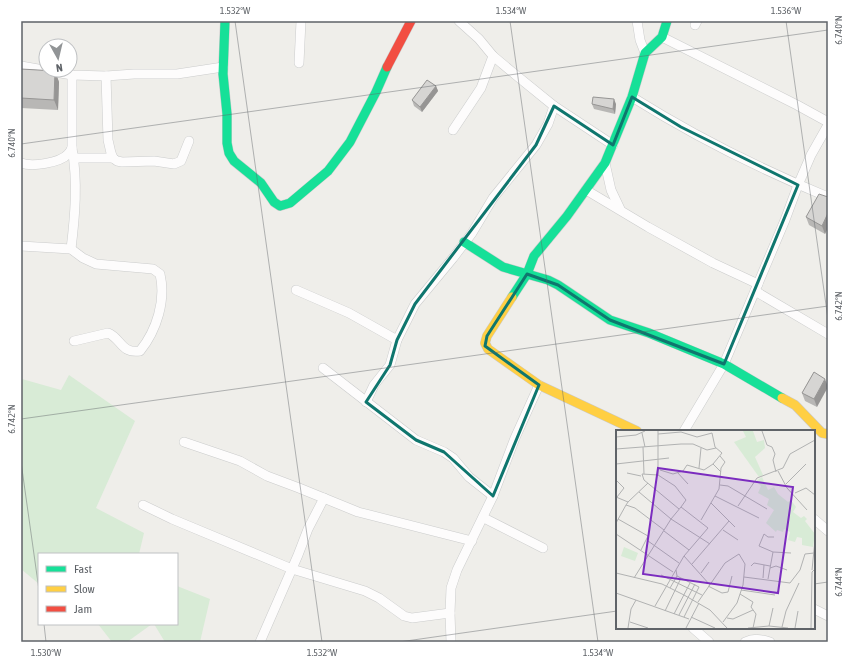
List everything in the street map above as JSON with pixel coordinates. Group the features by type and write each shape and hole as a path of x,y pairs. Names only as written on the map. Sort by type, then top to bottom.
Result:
{"street":[{"path":"225,21 223,67 224,95 228,124 227,137 231,156 234,162 263,185 274,202 280,206 290,203 328,171 350,142 376,92 393,53 411,21"},
{"path":"299,63 301,21"},
{"path":"459,21 479,39 493,56 517,76 554,106 613,146"},
{"path":"637,21 640,40 645,53"},
{"path":"634,430 539,385 490,352 485,345 487,336 527,274 534,256 567,216 604,163 613,146 632,97 645,53 662,37 667,21"},
{"path":"662,37 828,122"},
{"path":"453,130 481,88 493,56"},
{"path":"21,66 38,69"},
{"path":"78,75 177,74 223,67"},
{"path":"106,76 108,140 113,158"},
{"path":"71,249 75,200 74,158 72,148 72,78"},
{"path":"632,97 681,127 828,197"},
{"path":"366,402 374,385 390,365 396,340 415,304 472,233 493,198 536,145 548,124 554,106"},
{"path":"685,430 724,364 785,220 798,184 828,125"},
{"path":"74,158 113,158 122,162 177,163 181,161 189,141"},
{"path":"21,164 34,165 53,161 68,154 72,148"},
{"path":"604,163 611,190 621,211"},
{"path":"586,190 648,227 756,287 828,334"},
{"path":"464,242 503,267 548,280 558,285 610,320 649,333 724,364 795,405 806,415 814,426 822,433 828,434"},
{"path":"21,246 71,249 83,258 96,264 153,269 160,274 162,281 161,305 158,318 152,333 140,351 133,352 126,349 111,334 108,333 74,341"},
{"path":"296,290 348,313 396,340"},
{"path":"323,368 416,440 444,452 453,458 476,483 493,496"},
{"path":"451,642 451,588 457,570 484,518 539,385"},
{"path":"184,442 240,461 267,476 358,512 472,541"},
{"path":"260,642 308,529 324,498"},
{"path":"143,505 172,519 292,569 365,591 379,598 404,616 412,618 450,612"},
{"path":"484,518 542,548"},
{"path":"815,520 828,530"},
{"path":"815,610 828,616"},
{"path":"693,629 709,642"},
{"path":"745,642 759,639 770,642"}],"highlighted area":[{"path":"632,97 681,127 798,185 724,364 610,320 558,285 527,274 487,336 485,346 539,385 493,496 444,452 416,440 366,402 390,365 397,340 415,304 536,145 554,106 613,145"}],"green space":[{"path":"69,375 135,421 96,508 144,533 139,553 38,553 38,583 21,569 22,379 61,390"},
{"path":"178,586 210,599 200,642 165,642 155,625 178,625"},
{"path":"99,625 151,625 127,642 112,642"}],"building":[{"path":"21,69 38,70 38,78 55,78 54,100 21,98"},
{"path":"427,80 436,86 420,107 412,100"},
{"path":"593,97 614,99 613,109 592,104"},
{"path":"819,194 828,197 828,213 822,226 806,217"},
{"path":"814,372 825,379 814,399 802,393"}],"traffic: fast":[{"path":"225,21 223,74 227,114 227,143 229,153 234,161 261,183 274,202 280,206 290,203 328,171 350,142 387,67"},
{"path":"512,297 527,274 534,256 567,216 605,163 632,97 645,53 662,37 667,21"},
{"path":"464,242 503,267 548,280 558,285 610,320 649,333 724,364 782,398"}],"traffic: slow":[{"path":"512,297 487,336 485,343 488,349 539,385 635,430"},
{"path":"782,398 795,405 822,433 828,434"}],"traffic: jam":[{"path":"387,67 411,21"}]}
